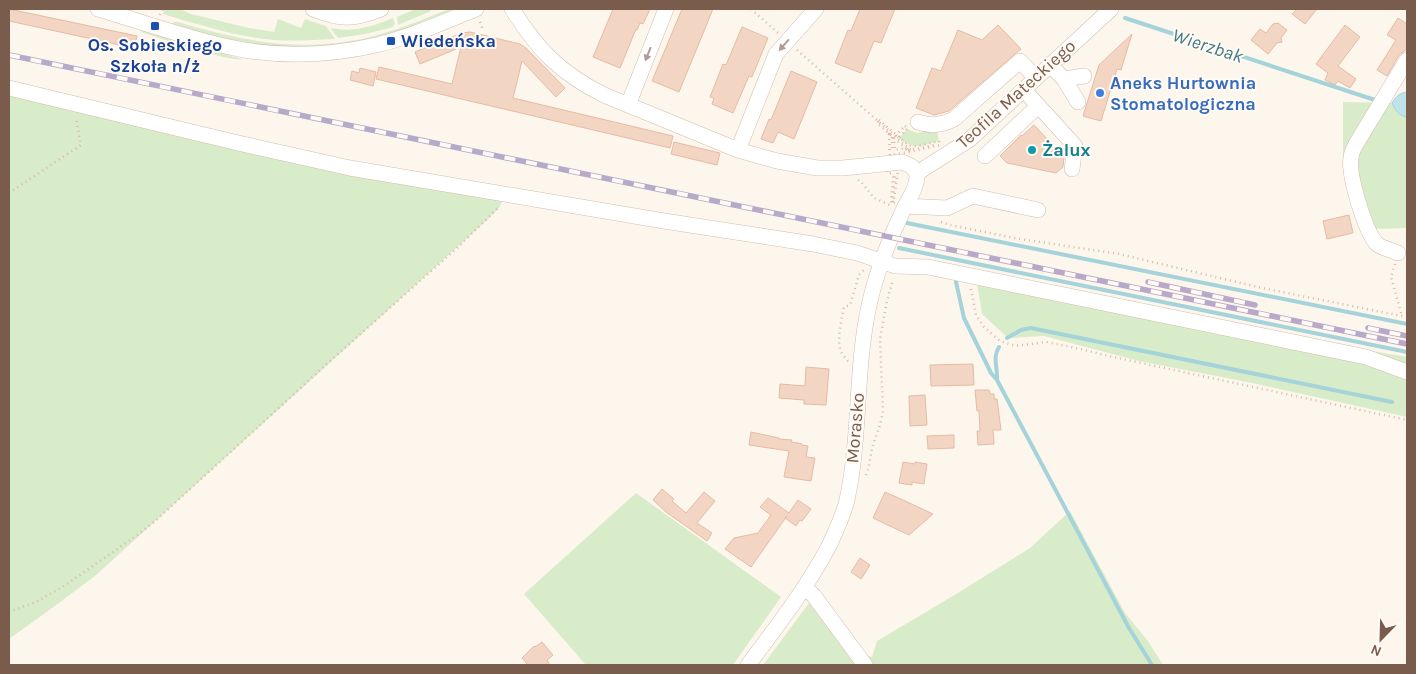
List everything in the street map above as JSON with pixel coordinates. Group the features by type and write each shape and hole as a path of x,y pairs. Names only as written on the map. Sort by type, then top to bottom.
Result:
{"street":[{"path":"98,9 226,46 266,53 302,54 339,52 376,45 477,15"},
{"path":"313,9 340,18 355,17 381,9"},
{"path":"512,9 544,53 583,85 738,150 777,161 817,168 843,168 902,162 911,166 917,173"},
{"path":"628,105 666,9"},
{"path":"738,150 776,54 816,9"},
{"name":"Teofila Mateckiego","path":"917,173 969,140 1024,90 1105,11"},
{"path":"911,124 943,124 954,119 1020,60 1036,78"},
{"path":"1398,252 1378,245 1368,232 1350,170 1351,157 1356,144 1407,60"},
{"path":"1050,65 1064,79 1078,102"},
{"path":"1064,79 1084,76"},
{"path":"9,88 350,168 664,221 814,244 857,253 895,266 928,267 1366,357 1407,372"},
{"path":"1024,90 1075,146 1072,169"},
{"path":"985,156 1038,106"},
{"name":"Morasko","path":"748,665 805,587 835,534 847,501 856,437 862,340 867,311 899,204 918,182 917,173"},
{"path":"899,204 946,208 973,196 1038,210"},
{"path":"805,587 814,596 865,665"}],"path":[{"path":"160,15 163,9"},
{"path":"751,9 878,122 908,145 914,146 939,140 940,145 890,155 889,134"},
{"path":"477,15 483,30"},
{"path":"9,193 81,145 70,102"},
{"path":"878,122 889,134 897,137 910,151"},
{"path":"906,148 895,150 897,137 911,124"},
{"path":"897,137 910,151"},
{"path":"887,170 898,170 894,199 899,204 892,204 890,201 893,175 892,173 888,174 887,170"},
{"path":"896,172 892,200 899,204"},
{"path":"856,180 862,183 874,198 896,207 899,204"},
{"path":"9,612 36,602 64,586 154,522 456,249 510,194"},
{"path":"932,220 1014,238 1119,254 1262,288 1407,317"},
{"path":"1398,252 1391,277 1402,316"},
{"path":"970,276 971,292 976,314 980,321 984,327 1000,340 1015,346 1046,342 1068,346 1407,420"}],"green space":[{"path":"165,9 180,9 191,14 274,32 278,19 301,28 305,19 326,26 335,39 282,40 239,35 163,14"},
{"path":"416,9 430,9 431,11 398,25 397,17"},
{"path":"449,9 458,9 390,35 343,45 310,47 251,45 173,24 173,22 178,22 225,35 271,43 317,44 366,38 408,25"},
{"path":"393,18 395,24 393,27 365,34 338,38 331,29 363,28"},
{"path":"142,28 243,59 223,57 193,49 141,32"},
{"path":"9,88 504,198 499,208 486,221 95,576 9,639"},
{"path":"1343,102 1392,103 1398,112 1407,117 1407,228 1373,229 1343,168"},
{"path":"907,129 917,133 937,130 939,141 918,146 909,145 899,138"},
{"path":"977,283 1407,357 1407,417 1252,383 1139,361 1044,336 1008,338 982,314"},
{"path":"636,493 781,597 733,665 586,665 524,594"},
{"path":"1070,511 1125,613 1148,641 1163,665 763,665 809,603 848,651 872,657 877,641 1030,548"}],"water":[{"path":"1407,92 1407,117 1398,112 1392,103 1398,95"}],"building":[{"path":"9,9 137,36 134,48 9,21"},
{"path":"613,9 650,9 643,24 640,23 636,29 620,68 593,57"},
{"path":"682,9 713,9 679,92 652,81"},
{"path":"860,9 895,9 881,43 874,41 861,73 835,63 848,30 851,31"},
{"path":"1297,9 1317,9 1305,24 1292,14"},
{"path":"1398,18 1407,24 1407,49 1399,55 1387,76 1377,70 1396,40 1387,35"},
{"path":"1278,23 1287,30 1281,38 1282,42 1277,43 1268,54 1251,40 1260,29 1266,33 1273,24"},
{"path":"998,25 1021,49 949,111 934,115 916,108 932,68 941,71 958,30 982,40"},
{"path":"1345,25 1360,37 1338,66 1356,79 1350,88 1338,81 1335,85 1325,80 1328,73 1316,64"},
{"path":"742,27 768,38 752,77 749,76 733,113 712,104 714,98 710,97 723,64 726,65"},
{"path":"470,32 520,44 565,88 556,97 522,61 513,98 673,136 670,148 376,79 379,67 452,84 461,47 420,64 415,52 462,33"},
{"name":"Aneks Hurtownia Stomatologiczna","path":"1132,34 1121,70 1117,69 1101,121 1083,116 1099,65"},
{"path":"360,68 376,72 373,86 350,80 352,71 359,73"},
{"path":"791,71 817,82 794,139 778,132 773,143 761,139 769,119 771,120"},
{"name":"Żalux","path":"1034,125 1064,157 1063,167 1056,173 1007,163 1000,156"},
{"path":"674,142 720,153 717,165 671,154"},
{"path":"1349,215 1353,233 1327,239 1323,221"},
{"path":"973,364 974,385 931,386 930,365"},
{"path":"806,367 829,369 826,405 804,404 804,400 779,398 780,384 805,386"},
{"path":"975,390 989,390 990,394 994,394 994,399 997,399 1001,430 993,430 994,444 978,445 977,431 980,431 979,411 977,411"},
{"path":"925,395 927,425 910,426 909,396"},
{"path":"751,432 779,439 792,440 791,442 808,446 806,457 815,458 811,481 784,477 789,451 749,445"},
{"path":"954,435 954,448 928,449 927,436"},
{"path":"903,462 927,464 924,484 912,482 912,485 899,483"},
{"path":"662,489 686,513 704,492 715,501 697,523 712,533 707,541 666,512 653,500"},
{"path":"885,492 933,514 909,535 873,518"},
{"path":"768,498 789,513 798,500 811,509 796,526 785,518 751,567 725,549 734,538 758,533 771,515 760,507"},
{"path":"860,558 870,565 861,579 851,572"},
{"path":"542,642 553,655 547,660 550,665 528,665 522,658 534,646"}],"waterway":[{"name":"Wierzbak","path":"1125,18 1375,100"},
{"path":"907,223 1407,324"},
{"path":"899,248 1407,352"},
{"path":"956,282 964,318 991,373 997,380 1129,628 1152,665"},
{"path":"1007,338 1021,330 1031,328 1392,402"},
{"path":"997,380 996,359 999,347"}],"railway":[{"path":"9,55 1407,344"},
{"path":"1148,282 1255,305"},
{"path":"1368,328 1407,336"}],"place":[{"name":"Os. Sobieskiego Szkoła n/ż","path":"155,26"},
{"name":"Wiedeńska","path":"391,41"},
{"name":"Aneks Hurtownia Stomatologiczna","path":"1100,93"},
{"name":"Żalux","path":"1032,150"}]}
